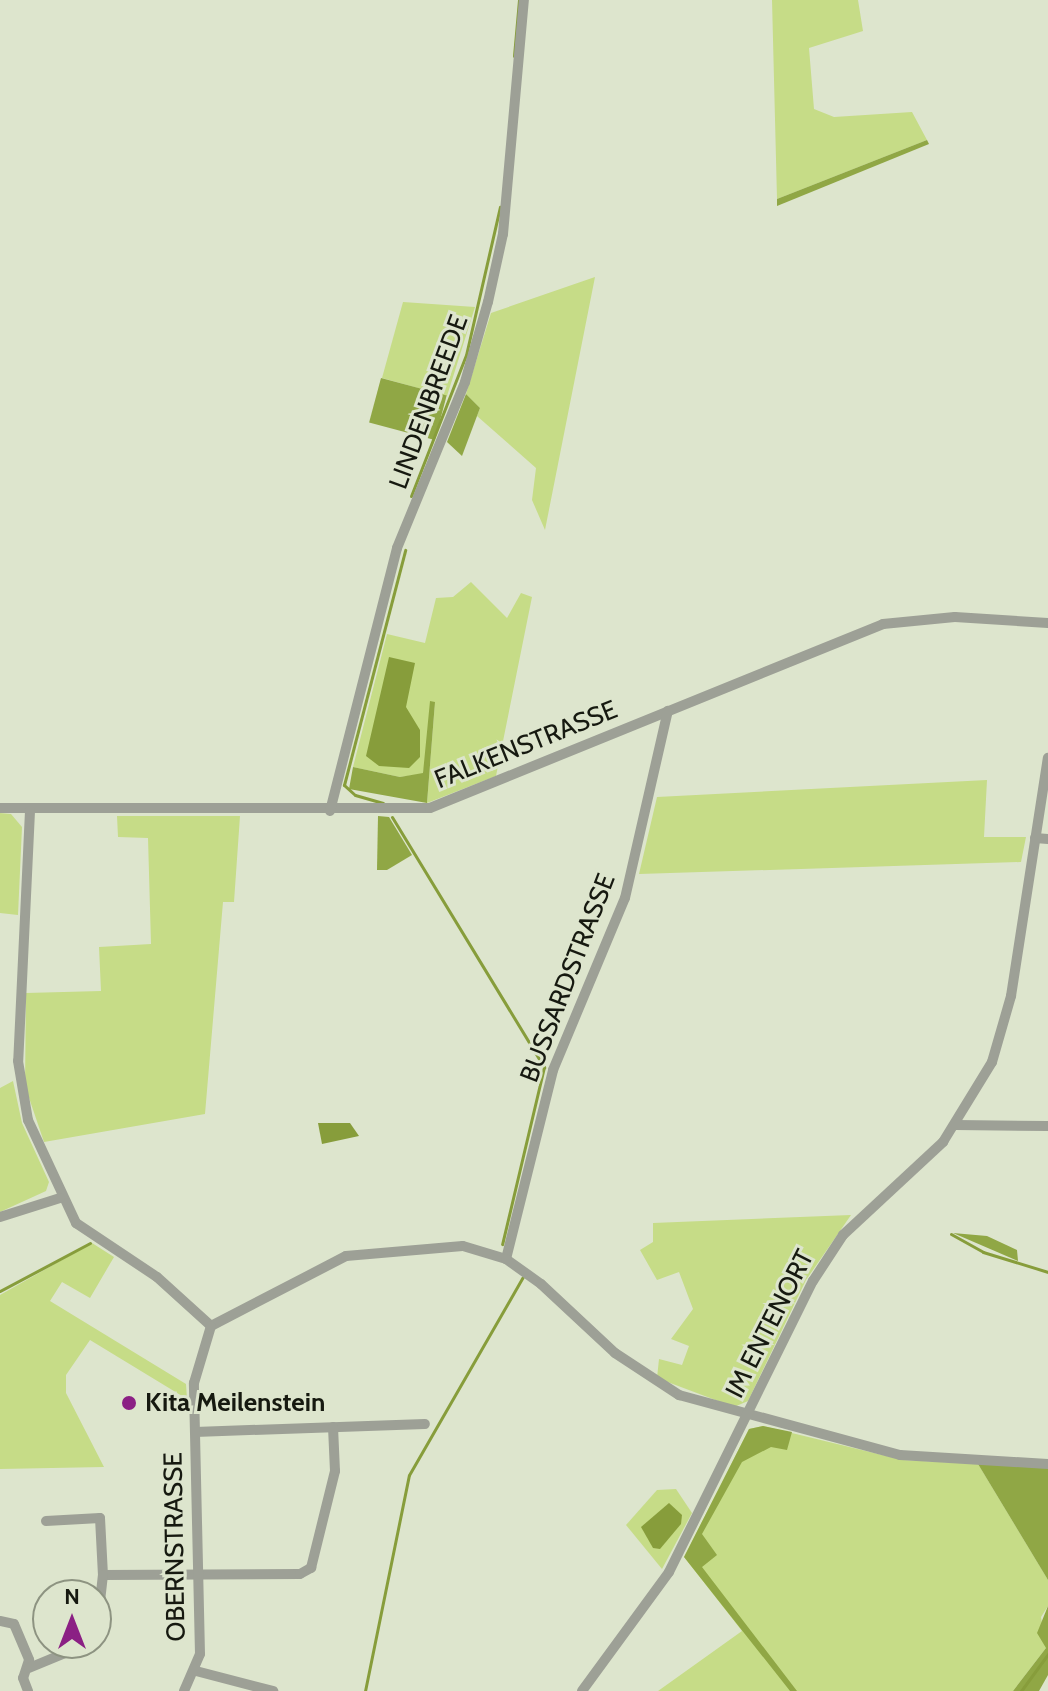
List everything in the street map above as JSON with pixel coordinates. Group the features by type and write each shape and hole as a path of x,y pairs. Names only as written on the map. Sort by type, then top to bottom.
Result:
{"street":[{"name":"LINDENBREEDE","path":"330,811 397,548 465,382 488,302 503,234 524,0"},
{"name":"FALKENSTRASSE","path":"0,808 30,811 330,811 430,808 883,624 955,617 1048,623"},
{"name":"BUSSARDSTRASSE","path":"506,1259 553,1070 625,898 668,711"},
{"name":"IM ENTENORT","path":"582,1691 669,1572 813,1281 843,1235 956,1125 992,1062 1011,996 1048,758"},
{"path":"30,811 19,1089 60,1198 88,1236 157,1277 211,1326 346,1256 463,1246 506,1259 658,1386 747,1417 900,1455 1048,1464"},
{"path":"1035,838 1048,839"},
{"path":"956,1125 1048,1126"},
{"path":"0,1217 60,1198"},
{"name":"OBERNSTRASSE","path":"190,1690 196,1671 194,1383 211,1326"},
{"path":"195,1432 425,1424"},
{"path":"103,1575 289,1577 311,1568 335,1471 333,1427"},
{"path":"46,1521 100,1518 103,1579"},
{"path":"0,1621 14,1624 29,1668"},
{"path":"28,1691 23,1678 29,1668 51,1659"},
{"path":"196,1671 273,1691"}],"shaded area":[{"path":"772,0 858,0 863,31 809,48 814,109 834,117 912,112 927,140 777,199"},
{"path":"927,140 929,144 777,206 777,199"},
{"path":"595,277 545,530 532,500 536,468 477,416 480,408 466,394 491,313"},
{"path":"403,302 475,307 447,396 382,378"},
{"path":"381,378 447,396 435,440 369,422"},
{"path":"466,394 480,408 462,456 447,442"},
{"path":"471,582 507,618 521,593 532,597 496,776 427,803 435,702 423,774 400,777 353,767 387,634 425,643 436,598 453,597"},
{"path":"389,657 415,663 406,707 420,730 420,757 409,768 379,766 366,756"},
{"path":"430,701 435,702 427,803 349,789 353,767 400,777 423,773"},
{"path":"987,780 984,837 1026,837 1021,862 639,874 657,797"},
{"path":"0,813 11,814 22,827 18,915 0,913"},
{"path":"117,816 240,816 234,902 223,902 205,1114 44,1142 25,1086 26,993 101,991 99,947 151,944 148,838 118,837"},
{"path":"378,816 389,817 412,855 387,870 377,870"},
{"path":"13,1081 22,1123 49,1182 46,1191 0,1212 0,1088"},
{"path":"318,1123 350,1123 359,1136 322,1144"},
{"path":"851,1215 806,1280 748,1401 734,1407 657,1378 659,1359 682,1365 689,1346 671,1339 693,1309 679,1272 657,1280 640,1250 653,1242 653,1223"},
{"path":"953,1233 987,1236 1017,1250 1018,1261"},
{"path":"92,1243 114,1257 90,1298 62,1282 50,1301 186,1384 187,1399 90,1340 66,1375 66,1393 104,1467 0,1469 0,1295"},
{"path":"763,1426 903,1460 978,1464 1048,1580 1048,1606 1041,1617 1046,1648 1013,1691 658,1691 742,1631 684,1557 749,1429"},
{"path":"763,1426 792,1432 787,1450 771,1447 742,1462 702,1534 717,1555 702,1567 797,1691 790,1691 684,1557 749,1429"},
{"path":"978,1464 1048,1468 1048,1580"},
{"path":"676,1489 692,1513 662,1569 626,1525 657,1490"},
{"path":"669,1503 682,1515 681,1524 660,1549 653,1548 641,1527"},
{"path":"1048,1606 1048,1675 1039,1691 1013,1691 1046,1648 1037,1633"}],"waterway":[{"path":"514,56 519,0"},
{"path":"411,496 466,355 500,207"},
{"path":"383,803 355,795 344,785 405,550"},
{"path":"392,817 544,1067 502,1244"},
{"path":"951,1234 983,1252 1048,1272"},
{"path":"0,1291 90,1243"},
{"path":"365,1691 409,1475 523,1277"},
{"path":"1021,1691 1048,1654"}],"place":[{"name":"Kita Meilenstein","path":"129,1403"}]}
